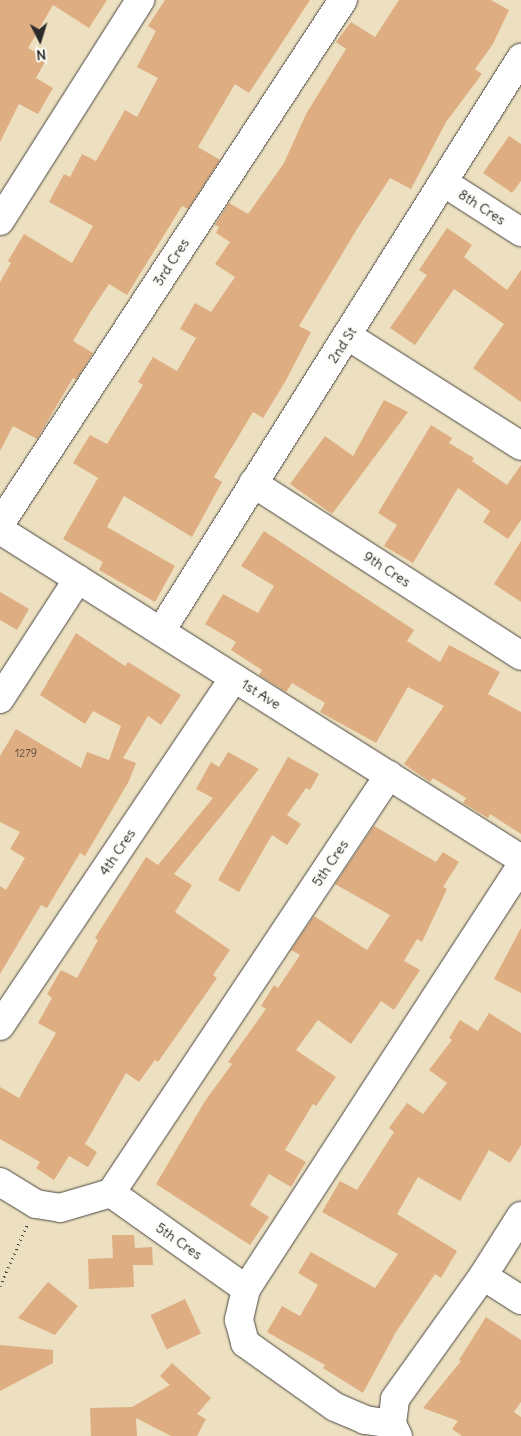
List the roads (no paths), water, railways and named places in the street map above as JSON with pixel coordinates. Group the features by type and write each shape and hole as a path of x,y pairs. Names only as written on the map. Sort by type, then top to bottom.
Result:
{"street":[{"path":"0,221 140,0"},
{"name":"3rd Cres","path":"0,524 343,0"},
{"name":"2nd St","path":"161,631 521,58"},
{"name":"8th Cres","path":"444,182 521,232"},
{"path":"348,336 521,446"},
{"name":"9th Cres","path":"253,483 521,656"},
{"name":"1st Ave","path":"0,530 521,859"},
{"path":"0,699 78,579"},
{"name":"4th Cres","path":"0,1026 234,678"},
{"name":"5th Cres","path":"246,1289 110,1193 389,775"},
{"path":"521,866 246,1289 238,1320 245,1343 335,1407 395,1430 395,1399 483,1276 521,1216"},
{"path":"0,1182 36,1204 60,1208 110,1193"},
{"path":"483,1276 521,1300"}]}
